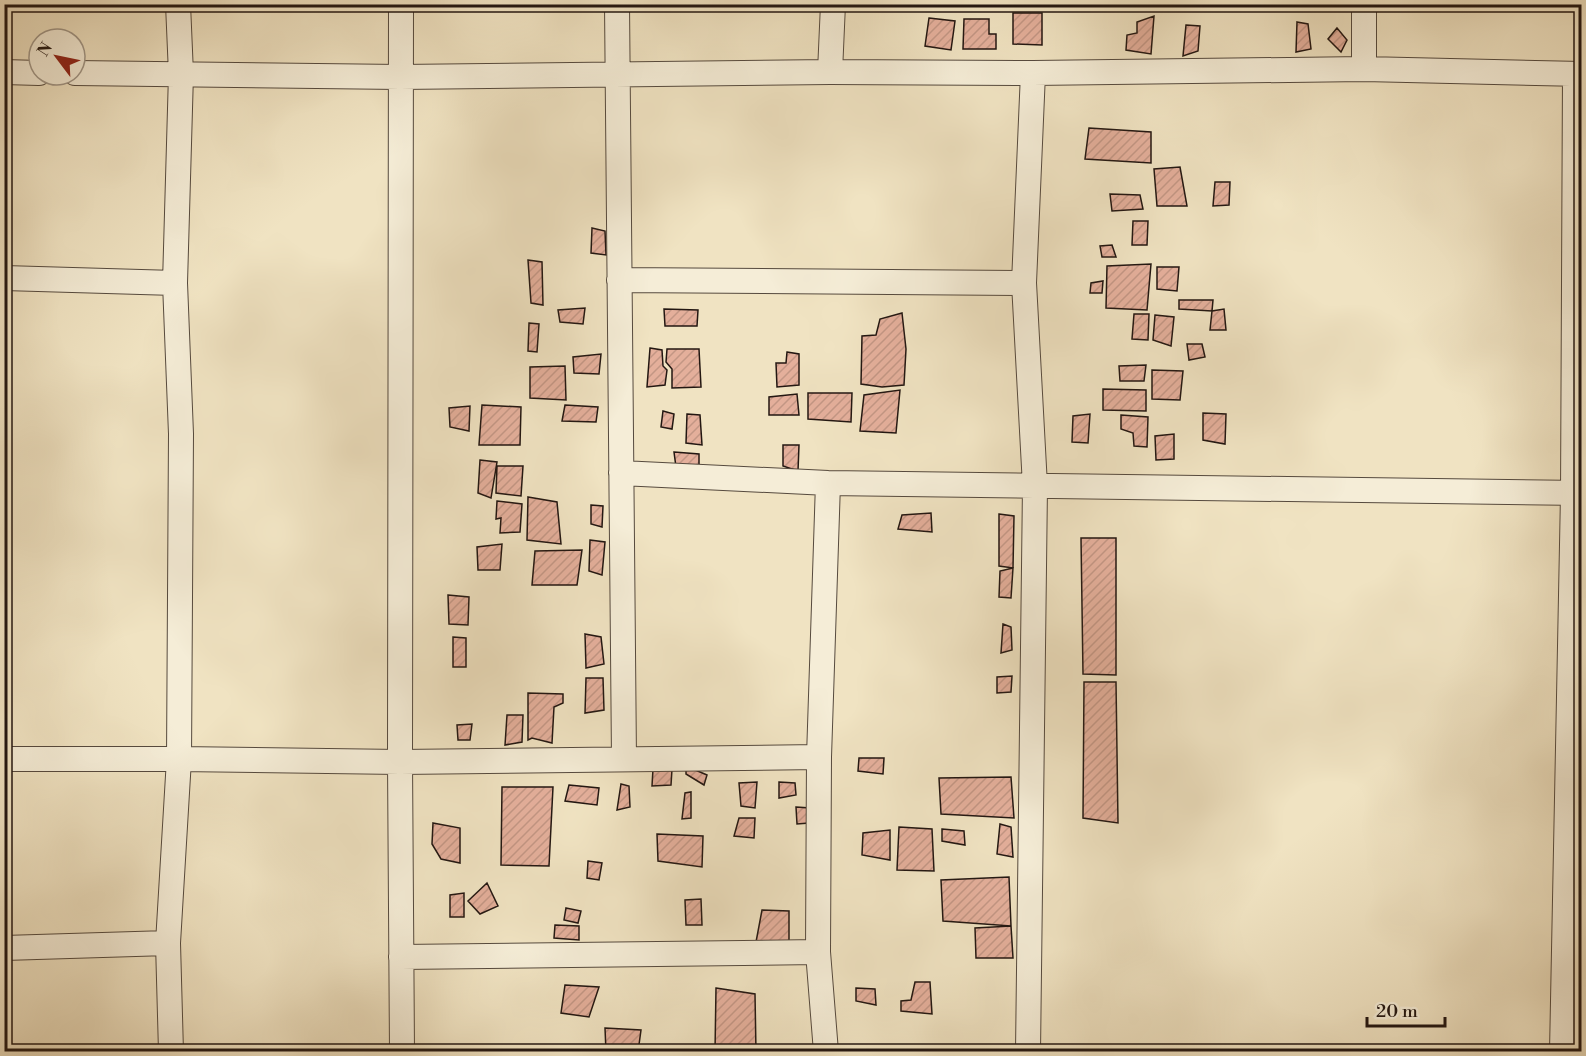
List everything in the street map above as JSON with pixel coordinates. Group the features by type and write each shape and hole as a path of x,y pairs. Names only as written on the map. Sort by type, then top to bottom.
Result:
{"street":[{"path":"171,1052 168,944 179,759 181,434 175,283 181,74 178,4"},
{"path":"401,4 402,1052"},
{"path":"617,4 624,759"},
{"path":"830,72 833,4"},
{"path":"1364,4 1364,69"},
{"path":"87,73 400,77 830,72 1033,74 1364,69 1578,74 1577,494 1562,1052"},
{"path":"4,72 27,73"},
{"path":"1028,1052 1035,486 1024,283 1033,74"},
{"path":"4,278 175,283"},
{"path":"620,280 1024,283"},
{"path":"621,473 828,483 1577,494"},
{"path":"826,1052 818,952 819,757 828,483"},
{"path":"4,759 400,762 819,757"},
{"path":"4,948 168,944"},
{"path":"401,957 818,952"}],"building":[{"path":"901,4 913,4 913,10 901,11"},
{"path":"1013,13 1042,13 1042,45 1013,44"},
{"path":"1154,16 1151,54 1126,50 1127,35 1137,33 1137,22"},
{"path":"929,18 955,21 951,50 925,46"},
{"path":"964,19 989,19 989,34 996,34 996,49 963,49"},
{"path":"1297,22 1308,24 1311,49 1296,52"},
{"path":"1186,25 1200,26 1198,51 1183,56"},
{"path":"1337,28 1347,40 1341,52 1328,39"},
{"path":"1089,128 1151,132 1151,163 1085,159"},
{"path":"1180,167 1187,206 1157,206 1154,169"},
{"path":"1215,182 1230,182 1229,205 1213,206"},
{"path":"1110,194 1140,195 1143,209 1112,211"},
{"path":"1133,221 1148,221 1147,245 1132,245"},
{"path":"592,228 605,231 606,255 591,253"},
{"path":"1112,245 1116,257 1102,257 1100,246"},
{"path":"528,260 542,262 543,305 531,303"},
{"path":"1151,264 1147,310 1106,308 1107,266"},
{"path":"1157,267 1179,267 1177,291 1157,289"},
{"path":"1103,281 1102,293 1090,293 1091,283"},
{"path":"1179,300 1213,300 1212,311 1179,309"},
{"path":"585,308 583,324 560,322 558,310"},
{"path":"664,309 698,310 697,326 665,326"},
{"path":"1224,309 1226,330 1210,330 1212,311"},
{"path":"902,313 906,349 904,385 882,387 861,384 862,336 876,335 880,319"},
{"path":"1134,314 1149,314 1148,340 1132,339"},
{"path":"1155,315 1174,317 1171,346 1153,340"},
{"path":"529,323 539,324 537,352 528,351"},
{"path":"1187,344 1202,344 1205,357 1189,360"},
{"path":"650,348 662,350 663,366 667,370 665,385 647,387"},
{"path":"667,349 699,349 701,387 672,388 672,369 666,362"},
{"path":"787,352 799,354 799,385 777,387 776,363 786,363"},
{"path":"601,354 599,374 574,373 573,357"},
{"path":"1146,365 1144,381 1120,381 1119,366"},
{"path":"565,366 566,400 530,398 530,367"},
{"path":"1152,370 1183,371 1180,400 1152,399"},
{"path":"1103,389 1146,390 1146,411 1103,410"},
{"path":"900,390 896,433 860,431 864,395"},
{"path":"808,393 852,393 851,422 808,419"},
{"path":"797,394 799,415 769,415 769,397"},
{"path":"482,405 521,407 520,445 479,445"},
{"path":"565,405 598,407 596,422 562,421"},
{"path":"470,406 469,431 450,427 449,408"},
{"path":"663,411 674,414 672,429 661,427"},
{"path":"1203,413 1226,414 1225,444 1203,440"},
{"path":"687,414 700,415 702,445 686,443"},
{"path":"1090,414 1088,443 1072,442 1073,416"},
{"path":"1121,415 1148,417 1147,447 1134,446 1133,433 1121,429"},
{"path":"1174,434 1174,459 1156,460 1155,436"},
{"path":"783,445 799,445 798,471 783,466"},
{"path":"674,452 699,454 699,468 676,467"},
{"path":"480,460 497,462 491,498 478,493"},
{"path":"497,466 523,466 521,496 496,493"},
{"path":"528,497 557,502 561,544 527,540"},
{"path":"497,501 522,504 520,532 500,533 501,518 496,519"},
{"path":"591,505 603,506 602,527 591,524"},
{"path":"931,513 932,532 898,529 902,515"},
{"path":"999,514 1014,516 1013,568 999,566"},
{"path":"1081,538 1116,538 1116,675 1083,674"},
{"path":"590,540 605,542 602,575 589,571"},
{"path":"502,544 500,570 478,570 477,547"},
{"path":"582,550 577,585 532,585 535,551"},
{"path":"1013,568 1011,598 999,597 1000,571"},
{"path":"448,595 469,597 468,625 449,624"},
{"path":"1003,624 1011,627 1012,650 1001,653"},
{"path":"585,634 601,637 604,664 586,668"},
{"path":"453,637 466,638 466,667 453,667"},
{"path":"1012,676 1011,692 997,693 997,677"},
{"path":"586,678 603,678 604,710 585,713"},
{"path":"1084,682 1116,682 1118,823 1083,818"},
{"path":"528,693 563,694 563,703 554,707 552,743 532,738 528,740"},
{"path":"507,715 523,715 522,742 505,745"},
{"path":"472,724 470,740 458,740 457,725"},
{"path":"859,758 884,758 883,774 858,771"},
{"path":"686,766 707,775 704,785 686,774"},
{"path":"653,769 672,769 671,785 652,786"},
{"path":"1011,777 1014,818 941,814 939,778"},
{"path":"757,782 755,808 741,806 739,783"},
{"path":"779,782 795,783 796,795 779,798"},
{"path":"621,784 629,786 630,807 617,810"},
{"path":"569,785 599,788 597,805 565,801"},
{"path":"502,787 553,787 549,866 501,865"},
{"path":"691,792 691,818 682,819 685,793"},
{"path":"796,807 810,808 809,823 797,824"},
{"path":"739,818 755,818 754,838 734,836"},
{"path":"433,823 460,828 460,863 441,859 432,844"},
{"path":"1000,824 1011,827 1013,857 997,854"},
{"path":"899,827 932,829 934,871 897,870"},
{"path":"942,829 964,831 965,845 942,841"},
{"path":"890,830 890,860 862,855 863,833"},
{"path":"657,834 703,836 702,867 658,861"},
{"path":"588,861 602,863 599,880 587,878"},
{"path":"1009,877 1011,926 943,921 941,880"},
{"path":"487,883 498,906 480,914 468,901"},
{"path":"464,893 464,917 450,917 450,895"},
{"path":"701,899 702,925 686,925 685,900"},
{"path":"566,908 581,911 578,923 564,920"},
{"path":"762,910 789,911 789,942 756,942"},
{"path":"555,925 579,926 579,940 554,938"},
{"path":"1011,926 1013,958 976,958 975,928"},
{"path":"915,982 930,982 932,1014 901,1011 901,1001 911,1000"},
{"path":"565,985 599,987 589,1017 561,1013"},
{"path":"716,988 755,994 756,1052 715,1052"},
{"path":"856,988 875,989 876,1005 856,1001"},
{"path":"605,1028 641,1030 638,1052 606,1052"}]}
